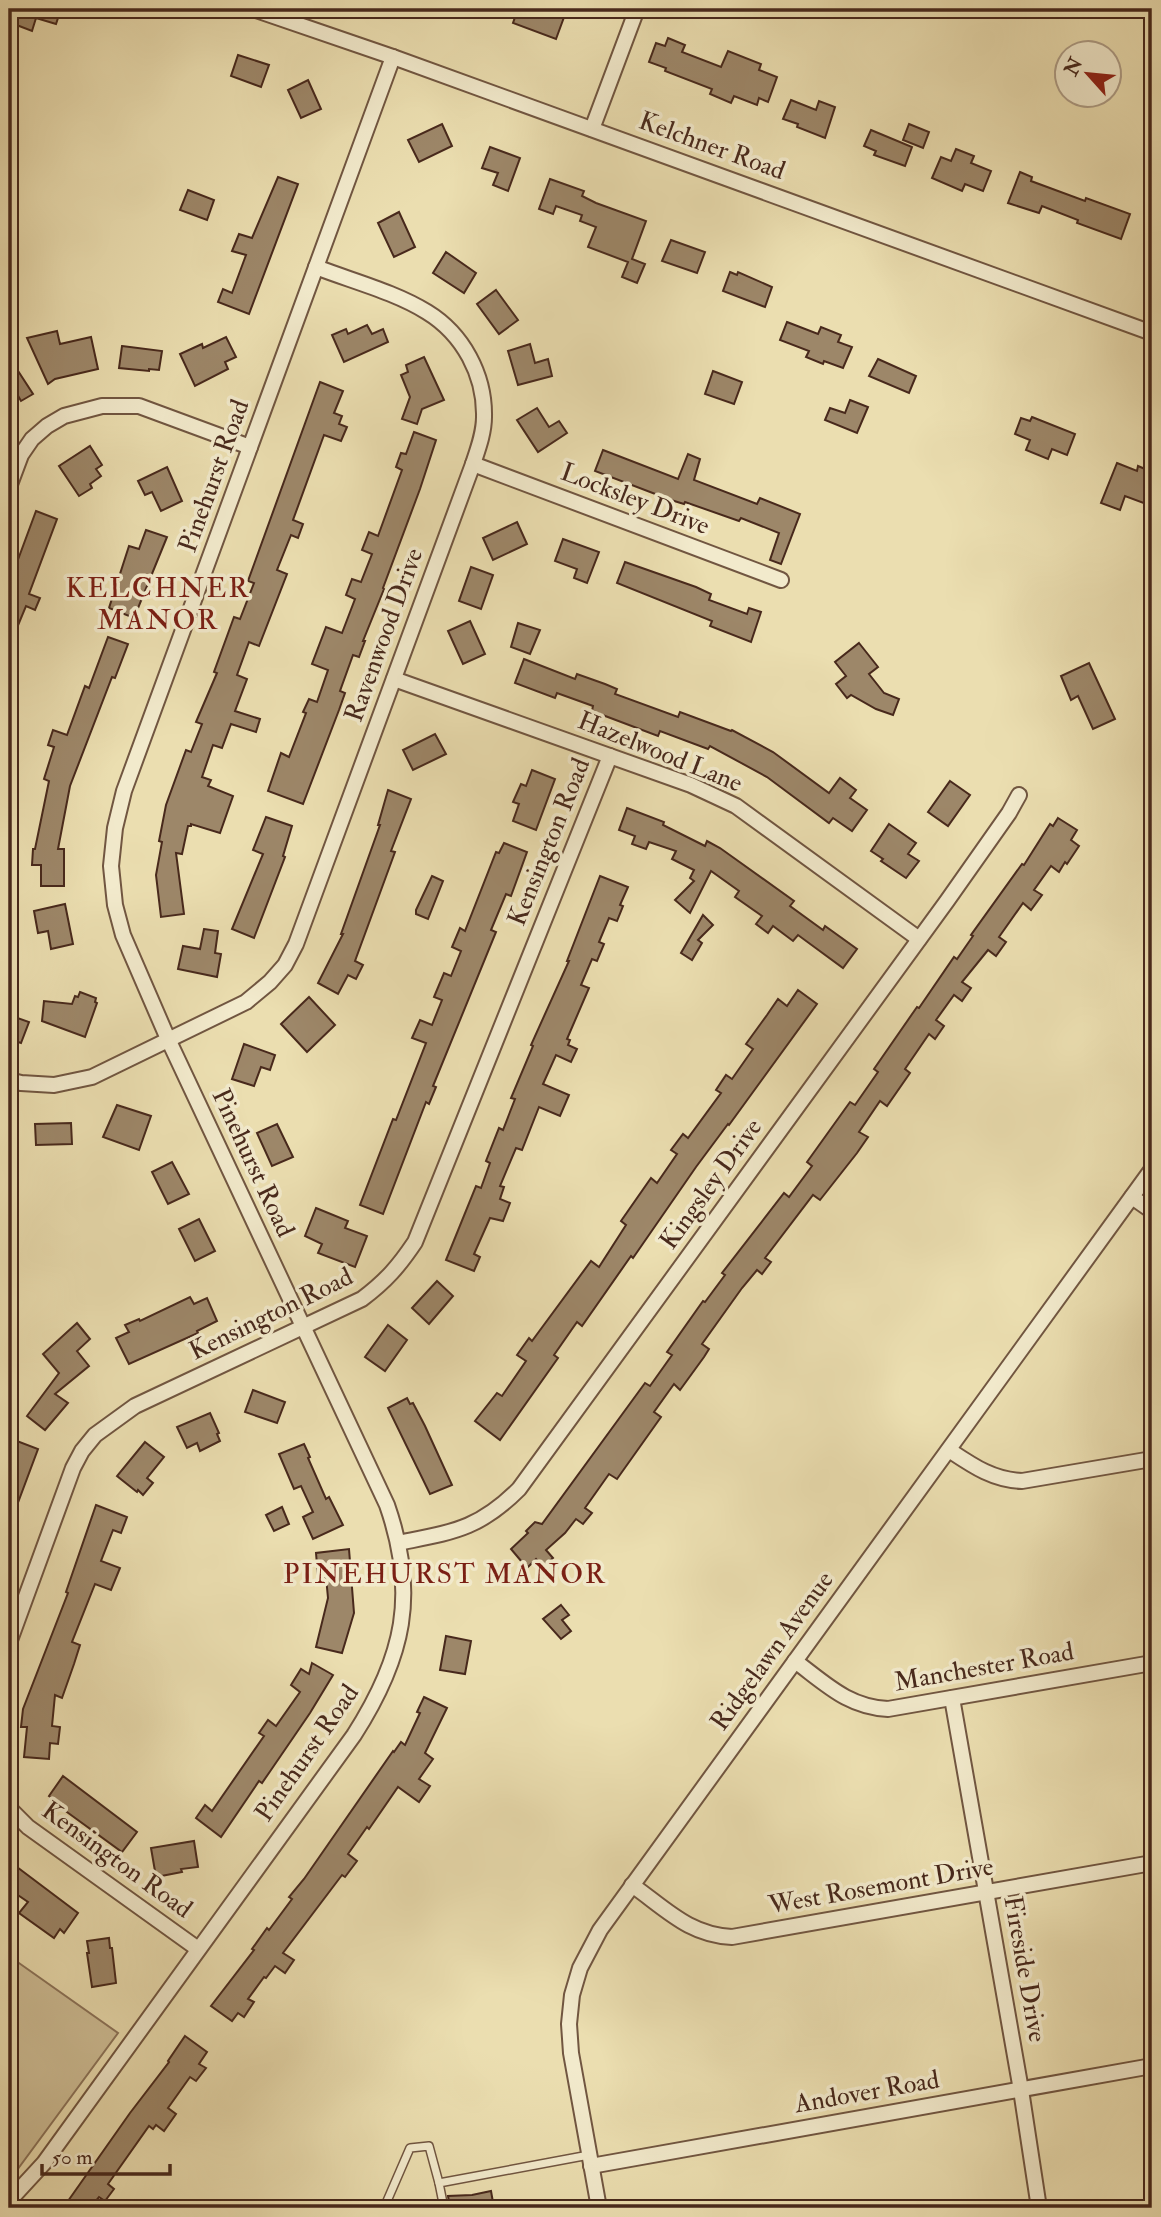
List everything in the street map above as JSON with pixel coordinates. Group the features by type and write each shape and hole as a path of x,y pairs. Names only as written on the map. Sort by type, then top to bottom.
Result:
{"street":[{"name":"Kelchner Road","path":"253,9 393,57 1152,333"},
{"path":"592,129 637,9"},
{"name":"Pinehurst Road","path":"9,2201 44,2163 354,1735 375,1702 400,1636 404,1583 398,1543 387,1505 129,952 119,924 111,866 115,828 124,791 393,57"},
{"name":"Ravenwood Drive","path":"9,1080 54,1085 92,1077 252,998 285,965 296,944 473,464 483,429 483,398 475,368 459,340 445,325 410,303 316,267"},
{"path":"9,487 20,455 32,439 64,416 102,406 139,406 250,447"},
{"name":"Locksley Drive","path":"473,464 780,580"},
{"name":"Hazelwood Lane","path":"394,679 691,785 736,806 919,939"},
{"name":"Kensington Road","path":"9,1643 73,1468 95,1435 135,1406 362,1299 401,1263 415,1242 610,756"},
{"name":"Kingsley Drive","path":"398,1543 466,1527 486,1518 519,1489 919,939 1019,795"},
{"name":"Ridgelawn Avenue","path":"599,2208 571,2053 569,2024 572,1996 585,1955 632,1885 1152,1168"},
{"path":"1132,1197 1152,1211"},
{"path":"949,1450 985,1474 1009,1481 1023,1481 1152,1459"},
{"name":"Manchester Road","path":"795,1661 852,1702 869,1708 888,1709 1152,1662"},
{"name":"Fireside Drive","path":"952,1698 1040,2208"},
{"name":"Kensington Road","path":"9,1808 28,1827 198,1950"},
{"name":"West Rosemont Drive","path":"632,1885 697,1931 732,1937 1152,1863"},
{"name":"Andover Road","path":"590,2160 1152,2066"}],"lane":[{"path":"384,2208 410,2148 429,2146 444,2208"},
{"path":"439,2183 590,2160"}],"shaded area":[{"path":"9,1956 118,2033 9,2181"}],"building":[{"path":"17,9 61,9 56,24 36,18 32,31 14,24"},
{"path":"518,9 567,9 556,39 513,23"},
{"path":"668,38 685,45 682,52 721,67 728,51 761,64 759,70 777,77 768,102 759,98 757,105 734,96 731,103 710,94 712,89 649,62 656,43 665,46"},
{"path":"238,55 269,65 261,87 231,76"},
{"path":"308,80 321,109 301,118 288,90"},
{"path":"791,100 816,110 819,101 835,107 825,138 783,119"},
{"path":"442,124 452,146 419,162 408,140"},
{"path":"909,124 929,132 923,148 903,140"},
{"path":"871,130 912,147 905,166 874,155 876,151 864,146"},
{"path":"490,147 520,158 508,191 493,185 498,173 482,168"},
{"path":"956,149 974,156 971,163 991,171 983,191 965,184 962,191 932,178 941,157 951,161"},
{"path":"1020,172 1032,177 1031,181 1130,214 1121,239 1077,223 1078,220 1042,206 1039,213 1008,203"},
{"path":"278,177 298,184 249,314 218,302 223,289 232,293 246,255 232,251 239,234 252,238"},
{"path":"550,179 584,191 582,196 596,203 646,221 632,259 645,264 637,283 622,277 628,262 588,247 596,227 580,221 582,215 556,206 553,214 539,209"},
{"path":"188,190 214,200 207,220 180,210"},
{"path":"399,212 415,247 394,257 378,223"},
{"path":"671,240 705,252 697,273 662,261"},
{"path":"446,252 476,273 464,293 433,273"},
{"path":"730,272 737,275 738,272 772,287 765,307 723,291"},
{"path":"496,290 518,320 499,334 477,304"},
{"path":"787,322 818,334 821,327 841,335 838,342 852,347 843,368 806,357 809,351 780,340"},
{"path":"367,325 372,334 383,329 388,342 344,362 332,335 346,329 348,334"},
{"path":"57,331 60,344 91,337 98,369 55,379 48,384 27,338"},
{"path":"226,337 236,357 225,362 228,369 195,386 180,354 202,344 203,348"},
{"path":"530,344 535,363 548,359 552,376 518,385 508,351"},
{"path":"122,346 162,351 159,370 119,368"},
{"path":"9,357 33,394 21,401 17,394 9,399"},
{"path":"424,357 444,400 422,409 417,424 402,419 410,397 401,375 408,372 406,365"},
{"path":"878,359 916,376 909,393 869,376"},
{"path":"713,371 742,382 734,404 705,394"},
{"path":"320,382 343,391 334,413 342,416 339,424 347,427 341,441 324,435 293,520 303,524 298,538 291,535 277,570 287,574 259,646 249,642 237,675 247,679 235,711 260,719 256,732 231,724 222,748 213,745 202,777 211,780 208,786 233,796 220,833 191,824 188,826 182,854 176,853 184,914 161,917 156,875 166,805 186,750 191,752 202,724 196,722 217,673 214,672 234,617 240,619 254,583 248,581"},
{"path":"850,400 868,407 857,433 825,420 830,408 845,413"},
{"path":"537,408 549,427 559,421 567,433 538,452 517,420"},
{"path":"1032,417 1075,434 1067,455 1052,449 1048,459 1026,450 1030,440 1015,434 1021,418 1030,421"},
{"path":"414,432 436,440 359,657 353,655 340,691 345,693 303,804 268,791 281,753 289,757 309,699 317,702 328,670 312,664 326,627 342,633 355,599 346,595 352,579 361,582 372,554 362,550 369,532 378,536 402,470 396,467 401,453 406,454"},
{"path":"90,446 102,465 96,469 101,476 90,484 92,488 79,496 59,466"},
{"path":"603,450 678,479 688,454 700,459 694,480 757,504 760,498 800,514 781,564 770,560 779,533 741,518 739,521 685,502 684,504 671,500 595,471"},
{"path":"1117,463 1137,471 1138,466 1152,472 1152,498 1149,505 1125,496 1120,510 1101,503"},
{"path":"167,467 182,501 161,511 152,492 145,495 138,481"},
{"path":"36,511 57,519 29,594 40,598 35,610 26,606 9,647 9,584"},
{"path":"517,522 527,544 493,560 483,538"},
{"path":"146,530 167,537 134,618 109,608 129,546 139,549"},
{"path":"563,539 599,552 587,583 574,578 577,569 555,561"},
{"path":"625,562 696,587 711,594 709,600 747,614 749,608 761,612 751,642 710,626 712,621 617,583"},
{"path":"471,567 493,575 481,609 459,601"},
{"path":"470,621 485,654 463,664 448,631"},
{"path":"518,623 540,630 530,654 511,647"},
{"path":"108,637 128,644 115,678 112,677 70,786 58,849 64,849 64,886 41,886 41,865 32,865 33,849 49,781 44,779 54,747 48,745 53,730 67,735 85,686 89,688"},
{"path":"859,643 878,667 869,674 884,693 899,699 893,715 851,695 847,698 836,684 846,676 835,662"},
{"path":"524,659 575,679 577,674 605,684 617,689 615,694 678,717 680,712 732,730 773,752 829,793 840,778 856,790 850,798 867,810 852,831 833,818 829,823 767,777 710,746 708,749 660,731 658,736 592,711 593,706 557,693 555,698 515,683"},
{"path":"1089,663 1115,719 1093,729 1078,696 1071,700 1061,676"},
{"path":"435,734 446,754 413,770 403,750"},
{"path":"532,770 555,779 536,830 513,821 519,804 513,802 521,784 526,786"},
{"path":"950,781 970,795 948,826 928,812"},
{"path":"388,790 411,799 391,851 395,852 355,961 363,965 356,979 348,975 338,994 318,983 343,934 380,825"},
{"path":"627,808 664,822 663,825 705,846 707,841 720,848 794,901 790,906 823,930 825,926 857,949 843,968 798,935 793,941 773,926 768,933 756,924 762,916 735,897 739,891 711,871 690,913 675,900 694,881 690,878 694,870 672,859 676,851 649,842 646,849 632,844 635,836 619,830"},
{"path":"266,817 292,826 283,856 285,857 254,938 232,929 263,854 253,850"},
{"path":"1058,818 1077,830 1071,840 1079,846 1067,864 1065,862 1059,872 1051,866 1034,890 1042,895 1031,910 1023,903 999,937 1006,942 996,956 988,950 962,982 971,988 962,1001 954,995 936,1020 944,1026 935,1039 929,1034 905,1069 910,1073 887,1106 880,1101 859,1132 868,1137 857,1153 820,1200 813,1195 765,1258 771,1262 762,1274 757,1270 742,1288 702,1344 709,1349 704,1357 680,1390 674,1384 654,1412 661,1417 617,1479 609,1474 585,1508 592,1513 583,1524 576,1519 546,1550 553,1558 543,1567 536,1559 527,1568 511,1549 535,1522 542,1524 645,1383 650,1386 672,1355 667,1352 725,1275 722,1273 784,1193 789,1197 812,1166 807,1162 850,1102 855,1105 878,1072 874,1069 917,1007 919,1008 954,957 957,959 1050,824 1053,826"},
{"path":"889,824 916,843 908,854 919,861 906,878 871,851"},
{"path":"504,843 527,852 511,896 506,894 491,930 496,932 383,1214 360,1205 426,1043 412,1038 420,1020 432,1025 442,1000 434,997 444,973 451,976 461,951 452,947 460,928 465,931 496,852 499,853"},
{"path":"432,876 443,881 428,919 416,914 416,910"},
{"path":"600,876 628,887 617,921 609,918 599,942 604,944 597,961 592,959 581,985 589,988 567,1039 570,1040 568,1045 577,1049 571,1062 556,1055 543,1084 569,1095 560,1116 539,1107 522,1150 516,1148 500,1186 504,1187 500,1199 510,1203 503,1221 490,1218 474,1254 480,1257 474,1271 446,1260 476,1186 481,1188 490,1163 486,1161 499,1128 503,1130 515,1099 511,1098 533,1046 531,1045 569,961"},
{"path":"65,904 73,944 51,949 48,931 38,933 34,911"},
{"path":"703,915 713,925 698,940 702,943 692,960 681,953"},
{"path":"204,929 218,931 215,953 221,954 217,977 178,969 183,946 200,949"},
{"path":"798,990 817,1004 582,1326 577,1322 554,1355 558,1358 500,1440 475,1421 497,1393 502,1396 526,1361 517,1355 529,1338 532,1341 591,1261 599,1267 626,1225 621,1221 651,1178 657,1183 677,1154 671,1150 683,1134 688,1138 721,1093 716,1090 726,1075 732,1079 753,1049 746,1044 778,999 787,1006"},
{"path":"80,992 96,998 97,1003 85,1037 42,1021 44,1001 72,1004"},
{"path":"309,997 335,1025 307,1052 281,1024"},
{"path":"9,1015 29,1022 21,1043 9,1039"},
{"path":"244,1044 275,1055 270,1070 261,1067 254,1086 232,1079"},
{"path":"117,1105 151,1116 139,1150 103,1137"},
{"path":"71,1123 72,1144 36,1145 35,1124"},
{"path":"277,1124 293,1157 272,1166 257,1133"},
{"path":"172,1162 189,1194 168,1204 152,1172"},
{"path":"316,1208 348,1221 345,1228 367,1236 355,1267 318,1253 322,1244 305,1236"},
{"path":"199,1219 215,1251 195,1261 179,1229"},
{"path":"437,1281 453,1296 429,1324 412,1308"},
{"path":"190,1297 194,1304 207,1298 217,1321 197,1331 198,1333 129,1364 116,1338 129,1332 125,1325 139,1319 140,1321"},
{"path":"77,1323 90,1339 77,1351 89,1366 55,1394 68,1403 45,1430 27,1416 59,1373 43,1354"},
{"path":"388,1325 407,1340 385,1371 365,1357"},
{"path":"253,1390 285,1402 277,1423 245,1412"},
{"path":"407,1398 410,1404 413,1403 425,1426 452,1485 430,1494 388,1408"},
{"path":"210,1413 220,1441 200,1451 197,1443 187,1448 177,1427"},
{"path":"9,1438 38,1449 10,1524 9,1523"},
{"path":"145,1442 164,1457 147,1478 153,1483 143,1495 117,1476"},
{"path":"304,1444 326,1499 329,1497 343,1525 313,1539 303,1517 313,1512 301,1486 294,1489 279,1454"},
{"path":"96,1505 127,1517 121,1533 113,1530 101,1561 120,1568 111,1590 95,1584 72,1642 80,1645 74,1664 62,1698 55,1695 52,1726 60,1727 58,1744 50,1743 49,1759 24,1757 27,1727 21,1727 23,1709 68,1593 66,1592"},
{"path":"282,1507 289,1524 274,1531 266,1515"},
{"path":"349,1549 354,1613 342,1653 316,1647 328,1598 326,1577 318,1577 316,1553"},
{"path":"561,1605 569,1615 562,1620 571,1631 561,1639 543,1619"},
{"path":"446,1636 471,1641 465,1674 440,1670"},
{"path":"312,1663 333,1675 271,1770 262,1783 259,1781 221,1837 196,1818 205,1805 212,1811 264,1736 259,1733 268,1720 276,1726 300,1692 291,1685 301,1669 309,1674"},
{"path":"424,1697 447,1708 425,1753 433,1759 419,1779 430,1786 419,1802 398,1787 348,1854 357,1861 345,1877 342,1875 283,1953 294,1960 285,1973 275,1966 248,1999 254,2002 244,2017 238,2013 232,2021 211,2006 254,1950 252,1949 267,1928 269,1930 292,1899 289,1897 393,1751 401,1742 405,1745 420,1713 417,1712"},
{"path":"63,1776 137,1832 122,1852 49,1796"},
{"path":"194,1841 198,1867 156,1877 151,1848"},
{"path":"9,1861 78,1913 64,1933 60,1929 54,1938 19,1913 28,1902 9,1889"},
{"path":"109,1938 116,1983 92,1987 87,1941"},
{"path":"185,2036 207,2052 199,2064 206,2068 196,2081 190,2077 168,2108 176,2114 164,2131 156,2125 153,2129 149,2126 108,2184 114,2189 105,2201 99,2197 90,2208 77,2208 68,2201"},
{"path":"491,2191 494,2208 450,2208 448,2196"}],"district":[{"name":"KELCHNER MANOR","path":"158,604"},
{"name":"PINEHURST MANOR","path":"445,1574"}]}
